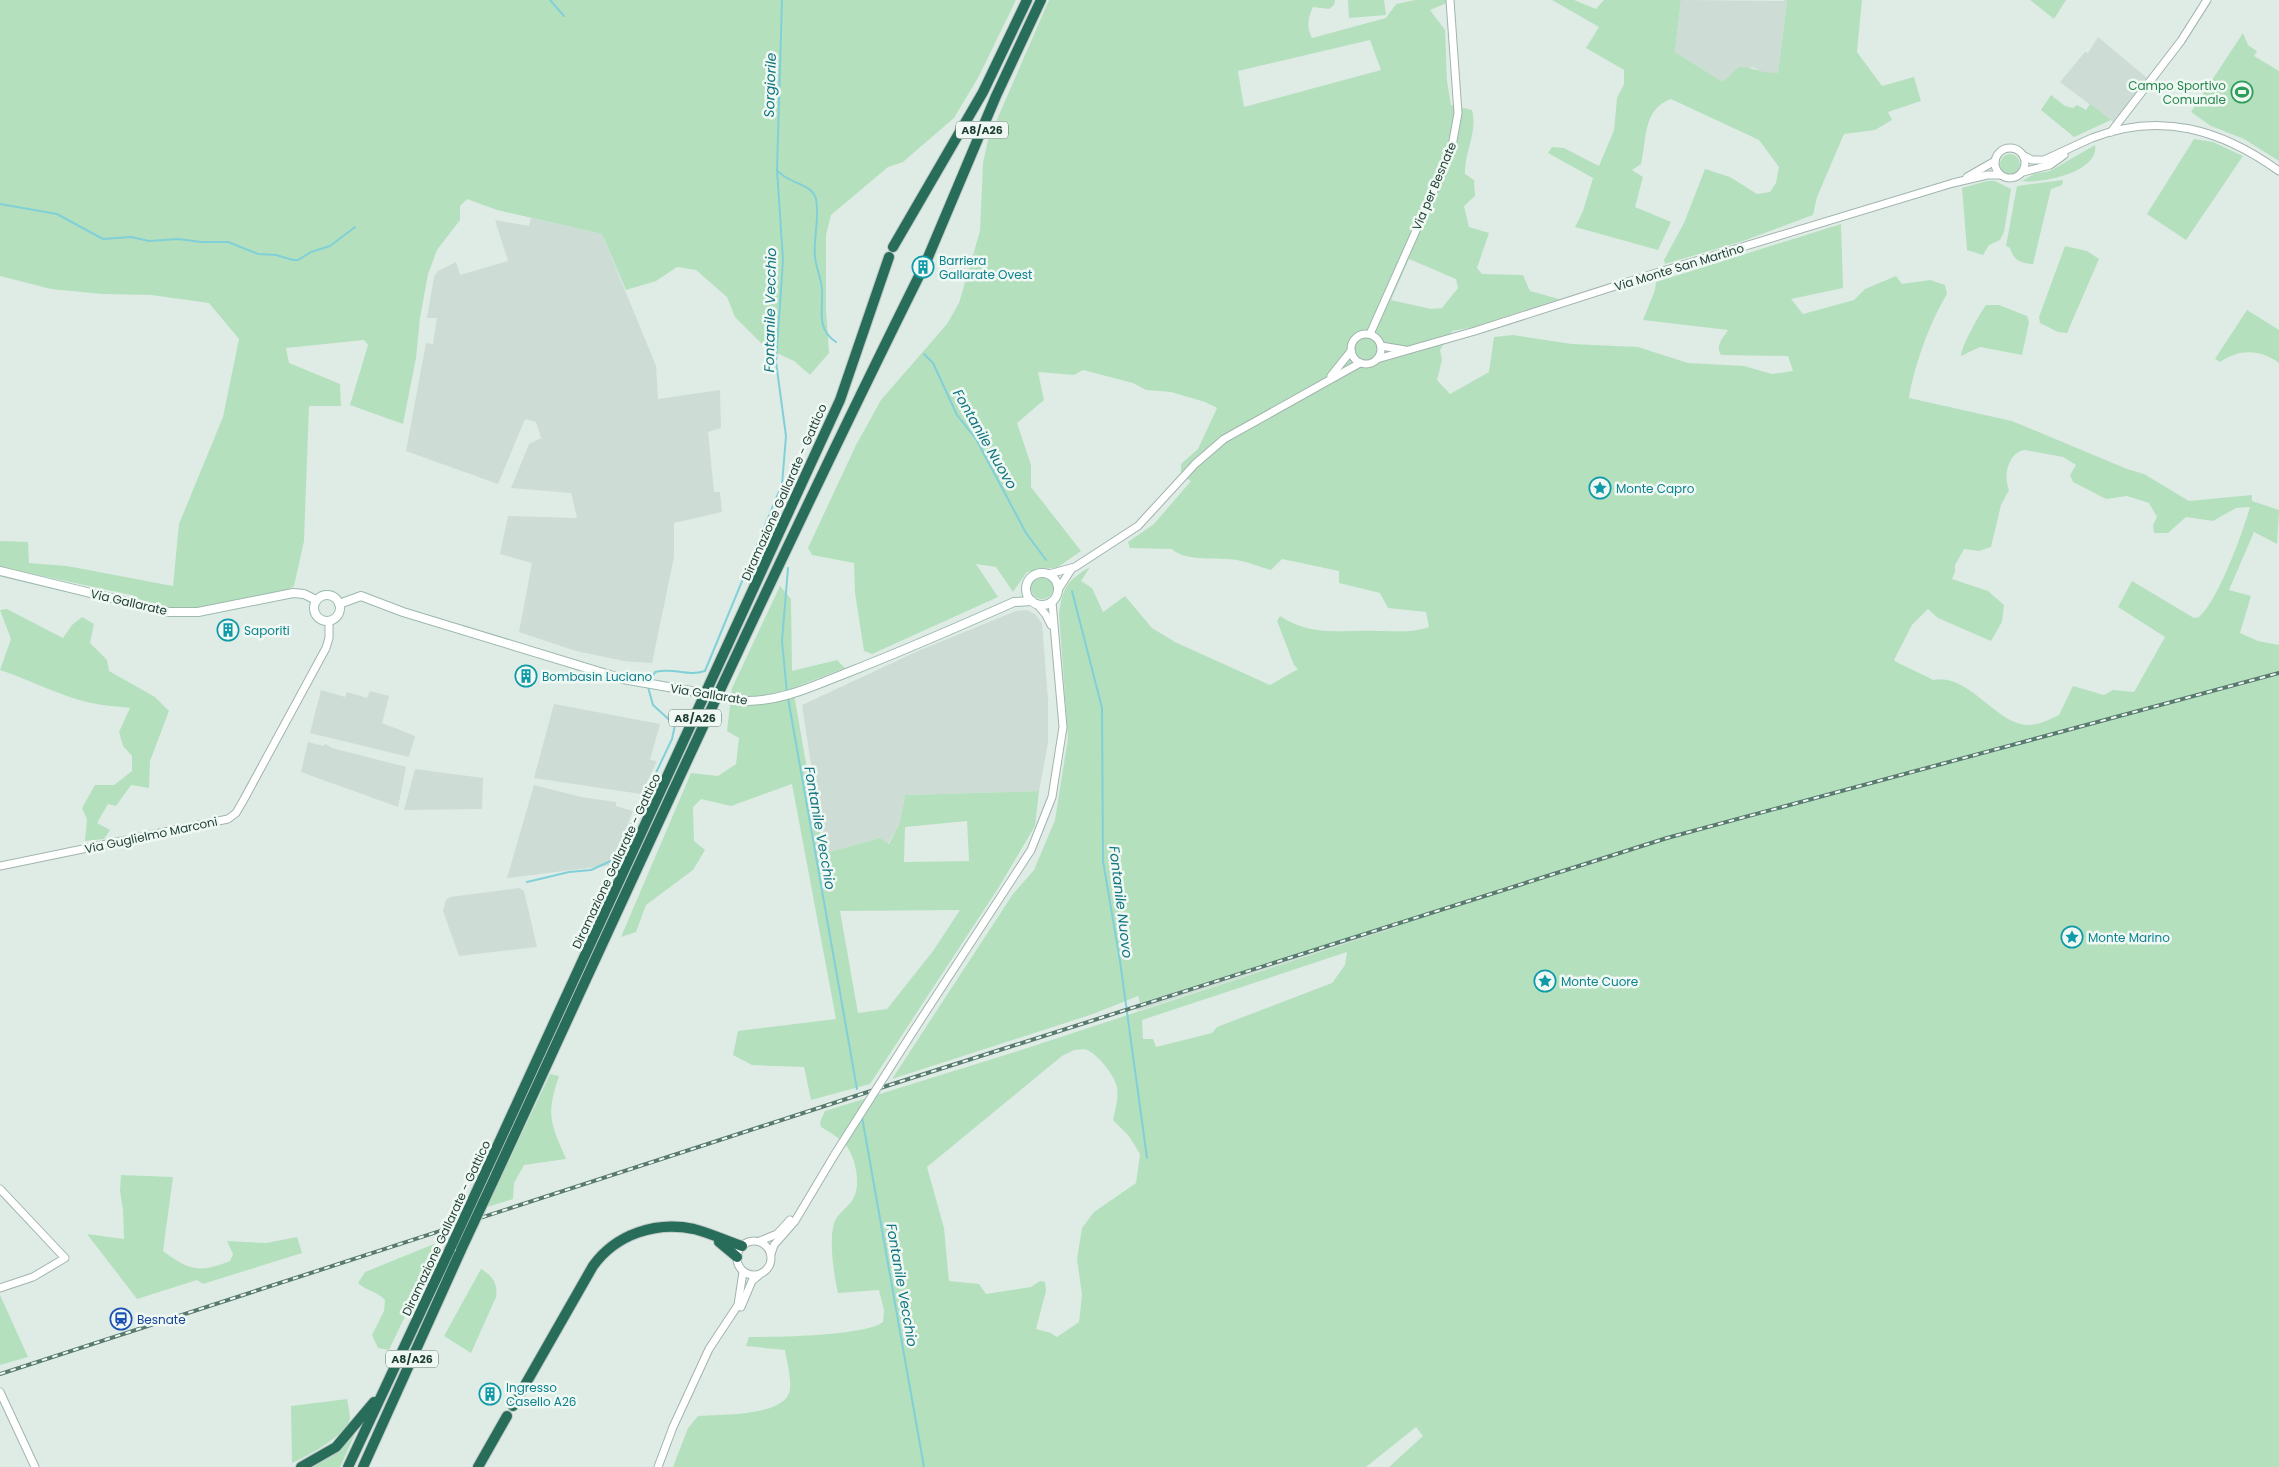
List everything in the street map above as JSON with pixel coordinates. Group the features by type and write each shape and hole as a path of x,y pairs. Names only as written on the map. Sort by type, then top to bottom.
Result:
{"highway":[{"name":"A8/A26","path":"894,247 984,92 1027,0"},
{"name":"A8/A26","path":"926,262 996,96 1041,0"},
{"name":"Diramazione Gallarate - Gattico","path":"348,1467 401,1369 456,1250 840,400 889,257"},
{"name":"Diramazione Gallarate - Gattico","path":"491,1174 854,407 921,272"},
{"path":"513,1406 602,1254 625,1237 655,1228 694,1230 742,1246"},
{"path":"712,1236 737,1256"},
{"name":"Diramazione Gallarate - Gattico","path":"363,1467 401,1369"},
{"path":"301,1467 336,1447 368,1411 401,1369"},
{"path":"369,1467 391,1419 401,1369"},
{"path":"478,1467 507,1416"}],"main road":[{"name":"Via Gallarate","path":"0,572 169,612 198,612 293,593 304,594 316,600"},
{"path":"1014,602 1026,584 1035,574 1049,574 1056,580 1058,590 1052,602 1034,603 1026,590 1026,584"},
{"path":"327,595 335,598 339,604 338,615 328,621 321,620 315,615 314,607 316,600 327,595"},
{"name":"Via Gallarate","path":"339,604 361,596 403,612 623,679 747,701 764,701 793,694 916,645 1014,602 1034,603"}],"street":[{"name":"Via per Besnate","path":"1370,334 1451,152 1458,113 1450,0"},
{"path":"2111,132 2181,41 2207,0"},
{"path":"2124,113 2125,125 2128,129"},
{"name":"Via Monte San Martino","path":"1954,183 1995,161 1999,152 2006,148 2016,149 2032,160 2044,160 2111,132 2172,126 2207,132 2246,148 2279,171"},
{"name":"Via Monte San Martino","path":"1049,574 1072,568 1138,526 1195,464 1224,439 1330,378 1360,363 1366,364 1405,350 1475,331 1954,183 1987,175 2000,175 2013,179 2023,172 2050,165 2076,146"},
{"path":"2023,172 2026,164 2024,156"},
{"path":"1995,161 1996,169 2000,175"},
{"path":"1370,334 1375,336 1381,346 1377,360"},
{"name":"Via Monte San Martino","path":"1330,378 1351,351 1356,337 1370,334"},
{"name":"Via Monte San Martino","path":"1381,346 1405,350"},
{"path":"1351,351 1354,358 1360,363"},
{"name":"Via Monte San Martino","path":"1058,590 1072,568"},
{"path":"658,1467 685,1400 698,1375 741,1306 752,1281 768,1269 774,1245 795,1221 835,1154 1031,850 1052,796 1063,726 1052,602"},
{"path":"1034,603 1046,615 1053,630"},
{"name":"Via Guglielmo Marconi","path":"0,866 228,819 236,813 243,801 326,648 329,638 328,621"},
{"path":"760,1242 777,1234 791,1219 822,1175"},
{"path":"0,1189 65,1258 33,1277 0,1288"},
{"path":"698,1375 709,1349 738,1306 743,1272 737,1262 737,1256 742,1246 750,1241 760,1242 765,1244 771,1254"},
{"path":"743,1272 759,1275"},
{"path":"0,1392 35,1467"}],"shaded area":[{"path":"1681,0 1787,1 1778,73 1765,73 1752,67 1723,82 1675,52"},
{"path":"2098,37 2147,78 2113,122 2060,82 2085,52 2088,53"},
{"path":"531,218 602,234 656,366 658,399 720,390 721,428 708,432 714,492 720,492 722,512 674,523 674,557 652,663 624,661 576,651 519,632 532,563 500,554 508,516 577,518 571,493 511,488 529,444 541,438 536,422 525,419 498,484 406,451 426,343 433,344 437,318 427,318 434,277 438,271 456,262 460,275 508,261 495,220 529,226"},
{"path":"1027,610 1035,614 1042,623 1048,700 1048,743 1039,791 905,795 900,822 888,844 880,838 829,852 819,817 802,705 918,651 1016,611"},
{"path":"321,690 345,697 347,692 367,698 370,691 389,696 382,723 415,736 409,757 310,733"},
{"path":"554,704 660,724 650,760 657,761 641,794 534,778"},
{"path":"308,742 323,746 325,744 332,748 406,767 398,807 301,772"},
{"path":"415,769 483,778 482,809 404,810"},
{"path":"534,785 581,797 616,802 616,806 633,811 612,865 507,878"},
{"path":"519,888 524,891 537,947 459,956 443,911 446,900 450,897"},
{"path":"1399,921 1396,927 1137,1011 1136,1005"}],"green space":[{"path":"0,0 1016,0 979,76 954,118 903,162 888,167 831,215 826,235 826,309 829,353 810,375 794,361 766,348 735,317 727,297 696,270 677,267 656,281 626,290 602,234 497,210 467,199 460,206 460,220 437,250 428,274 420,318 416,358 403,424 350,405 368,345 364,340 286,348 289,363 340,384 341,406 309,406 304,541 294,586 285,591 218,606 170,610 154,607 131,595 0,567 0,541 28,542 29,563 67,566 173,586 179,524 223,417 239,339 209,303 151,295 102,294 51,289 0,276"},
{"path":"1049,0 1335,0 1334,5 1329,9 1313,7 1308,23 1312,38 1386,18 1396,4 1415,0 1447,0 1447,3 1430,10 1445,30 1447,81 1451,105 1472,110 1473,127 1465,174 1474,180 1475,196 1464,206 1469,227 1489,233 1477,268 1482,274 1523,275 1530,291 1559,299 1474,327 1452,331 1440,350 1442,360 1437,380 1450,394 1489,372 1494,337 1513,335 1572,344 1638,347 1688,363 1744,366 1772,374 1793,371 1788,356 1721,355 1719,345 1728,330 1643,320 1655,290 1656,282 1841,224 1843,288 1791,299 1803,314 1854,300 1865,289 1896,276 1902,284 1930,280 1945,285 1947,294 1924,344 1909,398 2012,421 2127,469 2144,474 2189,501 2252,495 2252,501 2279,510 2277,544 2254,532 2229,590 2251,596 2240,633 2258,641 2279,645 2279,1467 1389,1467 1423,1436 1416,1427 1366,1467 673,1467 688,1428 698,1416 751,1412 777,1405 786,1398 790,1384 785,1350 746,1346 749,1337 839,1333 873,1327 883,1322 884,1310 879,1290 838,1293 832,1257 833,1228 837,1218 854,1197 857,1178 854,1163 846,1145 821,1127 820,1122 825,1111 1018,1051 1396,927 1399,922 1140,1003 1138,996 1093,1014 892,1079 1013,894 1034,870 1055,820 1068,738 1059,613 1062,596 1076,576 1090,567 1081,581 1092,588 1103,612 1125,596 1152,628 1175,642 1270,685 1298,669 1294,665 1277,621 1280,616 1304,627 1328,631 1404,631 1429,627 1426,612 1388,608 1380,593 1339,583 1339,571 1282,559 1271,570 1237,560 1185,556 1172,549 1130,548 1128,542 1154,524 1191,481 1181,475 1181,464 1198,449 1217,408 1205,402 1171,392 1146,390 1133,383 1083,370 1074,375 1038,372 1044,400 1017,423 1031,465 1031,487 1081,551 1058,567 1027,572 1013,592 996,567 976,564 998,597 872,654 864,651 855,593 854,563 812,555 808,548 856,445 881,400 947,324 959,303 980,231 983,163 988,140","holes":["1370,40 1381,70 1244,107 1238,71","1409,259 1456,279 1458,288 1442,308 1431,309 1391,300","2025,450 2063,457 2076,465 2070,475 2073,482 2106,499 2127,496 2149,503 2157,517 2153,525 2154,533 2168,533 2186,517 2213,521 2236,508 2250,507 2236,549 2222,582 2214,597 2199,617 2194,618 2132,581 2118,607 2165,637 2134,692 2113,690 2104,695 2073,686 2059,715 2033,725 2017,723 2006,717 1959,684 1946,680 1933,680 1894,660 1912,625 1928,609 1938,618 1991,641 2002,622 2004,605 1988,591 1952,579 1955,565 1964,549 1979,551 1991,547 2001,505 2009,490 2007,485 2008,466 2014,455","1347,952 1345,965 1332,983 1217,1027 1212,1033 1156,1047 1153,1039 1143,1039 1142,1020","1084,1049 1094,1054 1107,1068 1114,1079 1118,1092 1113,1120 1129,1136 1140,1154 1136,1183 1094,1212 1082,1228 1077,1259 1082,1295 1079,1322 1057,1337 1051,1333 1036,1329 1046,1291 1045,1282 1040,1281 1031,1287 986,1294 979,1284 949,1281 944,1228 927,1167 1062,1056 1074,1050"]},
{"path":"1348,0 1384,0 1386,15 1349,18"},
{"path":"1552,0 1574,0 1596,9 1604,0 1681,0 1675,52 1723,82 1739,67 1778,73 1787,1 1782,0 1862,0 1857,52 1882,86 1914,77 1921,101 1888,112 1892,120 1875,130 1844,134 1817,197 1813,215 1743,241 1665,264 1664,260 1684,223 1705,169 1730,177 1757,194 1770,192 1776,183 1779,167 1759,140 1671,99 1655,110 1650,118 1641,164 1632,170 1643,177 1635,207 1671,222 1658,250 1575,227 1583,211 1593,178 1548,153 1552,147 1564,148 1599,166 1614,130 1617,98 1624,84 1624,70 1586,48 1599,27"},
{"path":"2030,0 2066,0 2054,19"},
{"name":"Campo Sportivo Comunale","path":"2243,33 2248,45 2257,51 2254,56 2279,71 2279,161 2244,139 2211,126 2191,112"},
{"path":"2051,95 2065,106 2073,108 2077,105 2086,110 2090,104 2111,120 2074,137 2041,110"},
{"path":"2194,139 2213,142 2243,156 2186,240 2147,214"},
{"path":"2095,145 2094,154 2079,169 2055,178 2022,181 2034,174 2050,171"},
{"path":"2006,154 2014,154 2020,160 2020,168 2014,174 2006,174 2000,168 2000,160"},
{"path":"2063,180 2062,185 2051,189 2033,264 2018,261 2013,256 2010,248 2006,246 2017,186"},
{"path":"1987,181 1995,181 2011,189 2004,232 2000,240 1989,245 1983,255 1967,250 1962,188"},
{"path":"2065,246 2087,251 2099,259 2067,333 2058,332 2040,323 2039,317"},
{"path":"1986,305 1999,305 2027,316 2029,322 2022,355 1980,347 1961,356 1967,338"},
{"path":"2247,310 2279,330 2279,363 2272,358 2250,352 2235,355 2220,362 2215,359"},
{"path":"1042,577 1050,580 1053,588 1050,596 1042,599 1034,596 1031,588 1034,580"},
{"path":"780,586 791,599 792,671 837,660 845,668 793,688 817,827 829,852 880,838 889,844 900,822 905,795 1039,791 1035,826 999,887 870,1084 811,1100 804,1067 752,1065 733,1055 738,1031 836,1019 792,784 731,806 701,799 693,807 694,841 705,850 693,870 646,905 636,932 621,937 691,773 718,776 736,764 739,738 727,731 732,688","holes":["967,821 969,861 904,862 905,827","960,910 933,951 887,1009 858,1013 840,911"]},
{"path":"7,609 63,638 72,625 82,617 94,624 90,643 107,660 109,671 155,697 169,711 150,761 149,788 131,785 116,806 108,804 97,823 110,830 104,839 85,841 87,819 82,808 95,785 114,785 132,771 132,756 123,746 119,732 130,708 101,705 79,700 0,670 11,639 0,610"},
{"path":"550,1074 559,1076 551,1110 553,1127 566,1159 524,1165 514,1183 513,1199 487,1207"},
{"path":"121,1175 173,1177 163,1251 180,1263 195,1268 202,1268 230,1261 233,1254 227,1241 266,1243 297,1237 302,1253 203,1284 197,1280 137,1299 87,1234 124,1239 120,1191"},
{"path":"434,1244 437,1249 389,1350 378,1348 372,1335 384,1311 385,1300 358,1283 365,1272"},
{"path":"481,1269 489,1274 494,1281 496,1297 471,1353 444,1336"},
{"path":"0,1295 28,1357 0,1365"},
{"path":"347,1399 350,1419 342,1432 325,1445 292,1463 291,1406"},
{"path":"356,1432 340,1467 311,1467 337,1450"}],"waterway":[{"path":"550,0 564,16"},
{"name":"Fontanile Vecchio","path":"780,509 786,436 776,362 783,260 777,170 782,0"},
{"name":"Fontanile Nuovo","path":"778,171 788,179 810,190 816,199 815,250 822,287 822,319 826,331 836,342"},
{"path":"0,204 57,214 103,239 131,237 149,241 178,239 201,242 228,242 258,254 276,255 293,260 298,260 311,252 330,246 355,227"},
{"name":"Fontanile Nuovo","path":"924,354 933,363 957,415 976,439 1026,533 1046,560"},
{"path":"650,682 655,672 698,673 705,671 780,489"},
{"name":"Fontanile Vecchio","path":"787,693 782,641 788,568"},
{"name":"Fontanile Nuovo","path":"1072,591 1102,708 1103,861 1120,961 1147,1158"},
{"path":"527,882 569,872 591,870 615,859 672,739 675,725 653,705 648,687"},
{"name":"Fontanile Vecchio","path":"788,698 857,1089"},
{"name":"Fontanile Vecchio","path":"862,1117 924,1467"}],"railway":[{"path":"0,1374 877,1089 1667,838 2279,673"}],"place":[{"name":"Campo Sportivo Comunale","path":"2242,92"},
{"name":"Barriera Gallarate Ovest","path":"923,267"},
{"name":"Monte Capro","path":"1600,488"},
{"name":"Saporiti","path":"228,630"},
{"name":"Bombasin Luciano","path":"526,676"},
{"name":"Monte Marino","path":"2072,937"},
{"name":"Monte Cuore","path":"1545,981"},
{"name":"Besnate","path":"121,1319"},
{"name":"Ingresso Casello A26","path":"490,1394"}],"water label":[{"name":"Sorgiorile","path":"770,85"}]}
